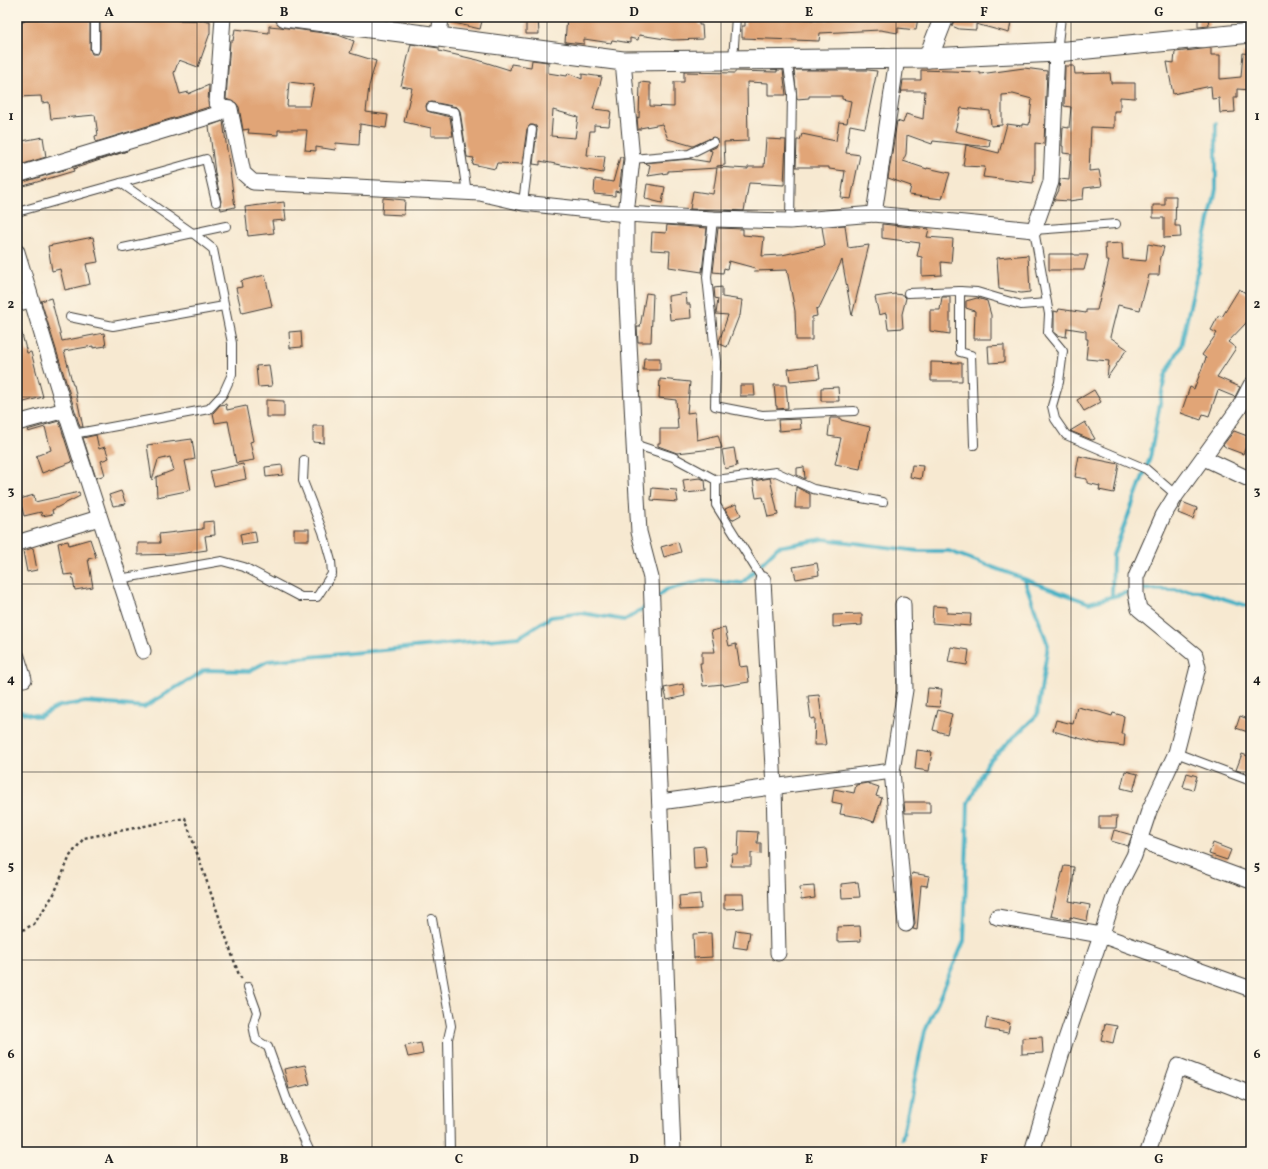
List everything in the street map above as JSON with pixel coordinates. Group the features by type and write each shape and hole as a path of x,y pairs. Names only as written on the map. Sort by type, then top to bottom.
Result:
{"street":[{"path":"223,17 217,103 223,108 230,109 243,173 253,182 480,194 523,204 626,214 713,219 790,221 874,214 1034,230 1051,182 1057,52"},
{"path":"285,17 623,61 928,58 1057,52 1251,33"},
{"path":"439,37 441,17"},
{"path":"928,58 944,17"},
{"path":"874,214 897,58"},
{"path":"623,61 632,158 626,214 626,282 639,532 651,578 673,1152"},
{"path":"17,175 218,114 223,108"},
{"path":"17,252 99,518 143,651"},
{"path":"17,304 31,299"},
{"path":"1032,1152 1065,1042 1117,889 1134,856 1148,811 1176,753 1198,667 1195,655 1139,609 1136,594 1136,577 1163,516 1176,495 1239,408 1251,387"},
{"path":"17,423 65,410"},
{"path":"1204,458 1251,480"},
{"path":"17,543 99,518"},
{"path":"763,580 774,787 778,953"},
{"path":"903,604 905,690 892,771 906,924"},
{"path":"17,657 24,679"},
{"path":"660,802 892,771"},
{"path":"1139,840 1251,881"},
{"path":"997,917 1101,935 1251,989"},
{"path":"1148,1152 1178,1066 1251,1094"}],"lane":[{"path":"95,49 96,17"},
{"path":"733,59 736,17"},
{"path":"1057,52 1062,17"},
{"path":"788,59 792,93 790,221"},
{"path":"431,107 455,112 467,193"},
{"path":"523,204 532,130"},
{"path":"632,158 689,154 713,142"},
{"path":"17,212 206,159 216,202"},
{"path":"73,434 209,409 223,394 232,374 232,343 213,249 121,183"},
{"path":"713,219 707,277 716,362 715,406 762,415 854,411"},
{"path":"1116,224 1034,230 1049,314 1048,333 1063,351 1059,382 1052,406 1055,419 1066,435 1146,469 1176,495"},
{"path":"123,248 226,226"},
{"path":"908,293 960,291 976,292 1021,305 1047,303"},
{"path":"960,291 960,352 971,355 974,445"},
{"path":"70,317 113,326 224,306"},
{"path":"634,444 673,457 716,480 776,472 812,490 883,502"},
{"path":"119,579 222,561 244,567 301,597 317,597 332,574 331,561 323,532 303,481 304,460"},
{"path":"716,480 716,505 763,580"},
{"path":"1176,753 1251,781"},
{"path":"432,919 451,1026 448,1038 450,1152"},
{"path":"248,986 258,1012 252,1025 256,1040 268,1047 290,1108 310,1152"}],"path":[{"path":"17,933 34,924 54,894 70,856 84,838 185,818 239,975 248,986"}],"building":[{"path":"26,17 90,17 90,49 92,54 98,54 100,49 100,17 177,17 177,20 210,21 210,33 198,67 179,60 174,73 180,94 189,92 188,94 209,85 209,107 96,142 95,136 98,135 95,115 51,119 49,102 42,103 41,96 17,97 17,22 24,22"},
{"path":"450,17 483,17 480,29 450,22"},
{"path":"526,17 538,17 539,34 526,34"},
{"path":"567,17 647,17 682,22 683,17 699,17 699,25 702,25 703,39 672,40 639,35 638,40 630,38 630,43 612,40 611,43 584,39 584,44 565,42"},
{"path":"745,17 804,17 804,19 829,20 829,17 918,17 916,30 898,28 898,33 880,30 820,33 819,41 742,38 742,26 745,26"},
{"path":"955,17 1012,17 1009,33 976,24 976,30 959,29 952,26"},
{"path":"1198,17 1208,17 1209,26 1198,27"},
{"path":"269,26 280,27 338,35 354,41 350,53 376,61 369,86 366,112 388,115 386,128 360,124 359,145 336,143 335,150 316,147 316,151 305,150 307,130 278,130 278,135 248,133 249,129 243,130 239,107 236,103 226,99 230,41 233,41 235,29 269,33","holes":["289,82 314,85 310,106 287,106"]},
{"path":"411,44 439,48 439,51 478,60 510,70 511,64 531,67 532,60 548,62 548,73 567,76 568,73 582,79 582,74 602,77 593,109 611,111 609,126 594,125 594,131 590,131 587,155 605,156 603,173 540,161 540,165 533,164 537,130 536,126 533,125 530,125 527,129 522,164 497,163 495,169 472,164 474,158 467,157 460,111 457,107 432,102 427,103 427,111 450,117 453,136 431,136 431,128 404,122 412,88 401,86","holes":["553,110 578,117 575,138 551,136"]},
{"path":"1211,48 1211,55 1220,55 1220,79 1241,77 1243,53 1251,54 1251,90 1237,89 1237,97 1234,97 1235,112 1220,113 1219,98 1212,99 1211,86 1173,94 1167,62 1174,63 1175,52"},
{"path":"1065,66 1074,66 1075,74 1110,73 1111,83 1135,83 1135,98 1120,97 1120,111 1114,111 1114,128 1091,127 1089,171 1099,170 1102,186 1084,188 1083,199 1069,201 1054,200 1059,190 1060,179 1069,180 1071,154 1063,153 1062,146 1063,127 1069,128 1071,107 1064,106"},
{"path":"1024,68 1047,71 1044,144 1035,143 1035,168 1033,183 983,177 985,167 963,166 966,145 999,153 1007,124 1022,126 1022,124 1029,125 1032,99 1013,94 1002,95 1002,125 991,126 990,111 961,108 955,131 990,140 989,147 933,141 932,144 907,135 906,154 903,161 927,169 950,173 942,199 909,195 911,186 888,178 897,121 903,123 906,114 923,119 925,91 902,91 901,94 903,80 921,80 921,70 980,72 980,74"},
{"path":"777,70 783,70 786,95 768,95 768,83 747,82 748,141 724,142 725,165 717,167 748,169 748,167 764,167 766,139 786,140 784,185 749,183 744,211 690,209 693,191 713,194 717,168 668,171 668,173 648,176 650,165 644,163 690,159 709,162 712,151 709,150 716,147 718,142 716,138 713,137 693,146 668,139 662,124 640,128 640,130 638,130 637,117 639,118 640,82 650,83 650,106 674,107 674,82 684,82 684,72 735,73 735,71 777,72"},
{"path":"794,70 877,71 865,128 850,125 846,153 860,155 851,199 841,198 845,171 829,169 829,167 796,167 797,140 800,140 802,134 836,141 839,122 847,123 851,101 842,99 842,96 809,96 809,98 797,99"},
{"path":"223,121 235,207 221,210 221,201 215,173 209,126"},
{"path":"43,137 46,157 17,166 17,142"},
{"path":"127,151 73,169 74,171 17,188 17,184"},
{"path":"620,157 623,157 623,159 619,192 615,191 615,196 594,194 595,179 613,182"},
{"path":"647,184 665,187 662,203 646,199"},
{"path":"1165,196 1176,196 1175,226 1180,226 1181,237 1164,238 1164,218 1153,218 1153,205 1165,205"},
{"path":"383,198 405,200 404,215 382,214"},
{"path":"284,202 286,220 272,221 274,233 248,236 245,207"},
{"path":"882,224 929,229 927,237 953,239 951,263 941,262 942,275 922,276 922,257 917,256 920,243 882,238"},
{"path":"667,225 707,228 702,272 669,267 670,251 651,250 652,232 666,233"},
{"path":"845,225 848,248 869,245 852,316 842,260 819,308 816,309 817,316 812,317 812,340 796,340 795,311 787,270 754,271 755,268 729,261 727,269 724,268 723,273 713,272 718,228 743,229 743,235 764,237 762,256 782,255 825,246 822,227"},
{"path":"93,237 98,262 86,264 90,284 65,290 60,269 52,271 48,246"},
{"path":"1122,243 1123,259 1146,261 1148,244 1164,247 1160,261 1159,275 1149,275 1140,310 1118,305 1110,337 1127,349 1107,378 1109,361 1086,359 1088,339 1086,339 1086,331 1067,328 1066,337 1057,335 1054,331 1054,311 1058,312 1059,309 1086,313 1086,310 1097,310 1109,261 1106,261 1105,244"},
{"path":"1049,254 1088,255 1084,270 1049,270"},
{"path":"1028,255 1030,292 1021,293 999,289 997,258"},
{"path":"265,275 272,306 242,313 236,288 242,287 241,281"},
{"path":"722,287 722,297 742,300 740,316 727,347 719,342 728,315 716,314 718,299 715,298 714,288"},
{"path":"1239,289 1251,296 1251,315 1246,323 1228,342 1236,348 1217,377 1240,387 1235,397 1218,390 1209,416 1203,414 1201,420 1181,413 1190,387 1194,389 1206,358 1202,355 1217,333 1211,330 1219,315 1222,317"},
{"path":"646,293 653,294 651,342 638,342 637,327 640,327"},
{"path":"686,293 687,304 690,304 691,318 670,320 668,296"},
{"path":"895,294 903,295 906,298 902,314 903,328 888,329 886,313 879,315 875,297"},
{"path":"942,297 950,297 950,334 930,331 930,310 940,310"},
{"path":"51,298 62,341 104,333 106,346 93,348 93,346 64,351 74,385 83,427 80,427 41,301"},
{"path":"977,298 987,301 991,315 991,339 974,339 975,311 966,308 966,301"},
{"path":"17,331 21,331 27,353 31,352 43,397 20,403 17,393"},
{"path":"301,331 302,347 290,348 289,332"},
{"path":"1004,345 1004,362 989,363 988,346"},
{"path":"644,358 660,358 660,370 643,370"},
{"path":"931,362 962,363 962,381 931,381"},
{"path":"269,365 272,386 258,387 256,366"},
{"path":"818,365 820,378 790,381 788,369"},
{"path":"660,379 690,382 687,413 695,412 697,440 718,435 722,448 677,453 658,446 658,443 660,443 660,429 678,429 676,400 659,398"},
{"path":"740,385 754,385 755,396 740,396"},
{"path":"774,385 786,385 788,408 777,409"},
{"path":"838,387 839,401 821,401 821,388"},
{"path":"1094,390 1101,402 1084,411 1077,400"},
{"path":"266,400 284,401 284,417 266,417"},
{"path":"226,404 227,410 246,406 253,441 250,442 254,460 236,463 228,421 215,423 213,413 220,405"},
{"path":"830,418 841,418 841,420 870,427 867,442 865,442 860,469 835,464 841,438 828,436"},
{"path":"800,419 801,429 779,431 778,420"},
{"path":"59,421 72,462 42,473 36,456 51,450 45,427 28,432 27,430"},
{"path":"1085,422 1095,439 1092,440 1070,431"},
{"path":"313,426 324,426 324,443 313,442"},
{"path":"1234,431 1250,437 1243,454 1223,445"},
{"path":"96,435 99,449 105,447 109,458 101,461 105,475 96,478 83,438"},
{"path":"192,439 195,459 185,461 191,490 157,497 156,477 174,470 170,457 158,460 152,480 147,445"},
{"path":"734,448 737,466 725,469 722,450"},
{"path":"1079,456 1119,464 1114,493 1099,490 1100,486 1087,483 1087,479 1075,477"},
{"path":"243,464 246,479 214,486 210,471"},
{"path":"282,465 283,475 266,477 265,467"},
{"path":"912,465 923,466 921,479 910,477"},
{"path":"804,467 805,479 797,475 797,468"},
{"path":"700,478 705,480 706,491 685,493 683,480"},
{"path":"770,478 778,515 768,517 763,497 756,498 753,481"},
{"path":"796,487 810,494 810,508 795,508"},
{"path":"652,488 676,490 678,502 651,500"},
{"path":"121,491 126,504 113,506 109,495"},
{"path":"79,492 80,496 52,510 53,514 42,516 41,512 24,516 20,499 34,495 35,502"},
{"path":"1182,502 1197,508 1193,519 1178,513"},
{"path":"736,504 741,515 732,520 725,509"},
{"path":"214,521 215,535 205,536 207,550 178,554 138,555 138,543 160,543 159,534 203,529 203,522"},
{"path":"294,529 309,529 309,540 294,540"},
{"path":"255,531 257,543 242,545 240,534"},
{"path":"90,539 96,557 88,559 93,587 75,590 72,574 64,575 58,543 68,541 69,545"},
{"path":"678,542 681,552 664,557 661,547"},
{"path":"33,548 37,570 27,572 23,551"},
{"path":"817,563 819,575 796,579 793,567"},
{"path":"933,606 947,607 947,613 971,614 970,626 932,623"},
{"path":"862,614 862,625 833,627 833,615"},
{"path":"725,628 729,646 736,644 740,667 747,666 749,682 724,686 723,684 703,686 700,663 702,663 702,652 715,652 711,631"},
{"path":"951,647 969,650 967,665 948,662"},
{"path":"683,684 685,696 667,700 664,688"},
{"path":"928,688 942,689 940,707 926,706"},
{"path":"819,695 826,745 814,745 815,718 811,719 808,696"},
{"path":"1077,707 1112,716 1113,713 1124,716 1121,734 1125,734 1124,746 1100,744 1053,731 1056,720 1073,724"},
{"path":"938,710 952,714 947,734 933,730"},
{"path":"1240,716 1251,720 1251,733 1236,728"},
{"path":"917,750 932,752 929,771 915,769"},
{"path":"1242,754 1251,757 1251,775 1236,770"},
{"path":"1125,771 1138,774 1133,791 1121,788"},
{"path":"1187,773 1197,776 1193,790 1183,787"},
{"path":"867,783 879,787 876,796 882,798 874,822 860,817 840,814 842,804 832,802 834,789 854,793 856,785"},
{"path":"904,802 930,802 930,813 905,813"},
{"path":"1099,816 1117,816 1116,828 1099,828"},
{"path":"1114,830 1132,835 1128,846 1111,841"},
{"path":"739,831 758,832 757,843 761,843 761,854 751,853 751,866 731,866 732,854 738,854"},
{"path":"1213,843 1231,850 1227,860 1209,854"},
{"path":"705,846 707,868 694,869 693,847"},
{"path":"1064,866 1074,867 1069,901 1090,905 1087,921 1070,917 1070,920 1051,916"},
{"path":"912,873 929,876 927,886 921,885 917,930 913,929 915,923 911,877"},
{"path":"858,882 860,897 842,898 841,884"},
{"path":"814,886 815,898 801,900 800,887"},
{"path":"700,894 701,909 680,910 679,896"},
{"path":"724,894 743,894 744,908 724,909"},
{"path":"860,926 861,941 837,942 837,927"},
{"path":"736,930 750,932 747,949 733,947"},
{"path":"711,933 712,957 694,958 693,934"},
{"path":"987,1018 1010,1023 1008,1033 985,1029"},
{"path":"1105,1024 1117,1026 1113,1043 1101,1040"},
{"path":"1042,1037 1043,1053 1022,1054 1022,1038"},
{"path":"421,1043 423,1054 408,1057 405,1046"},
{"path":"305,1065 310,1084 289,1089 284,1069"}],"waterway":[{"path":"1112,596 1113,555 1150,458 1165,376 1181,346 1216,189 1216,124"},
{"path":"655,599 666,590 704,580 742,583 778,547 823,539 918,551 949,551 1089,603 1133,591"},
{"path":"902,1139 925,1031 964,941 968,803 988,762 1037,715 1048,645 1024,579"},
{"path":"1140,589 1199,591 1251,607"},
{"path":"17,711 39,717 59,706 86,702 144,707 205,670 249,671 268,661 519,637 551,617 581,613 625,620 649,605"}]}
